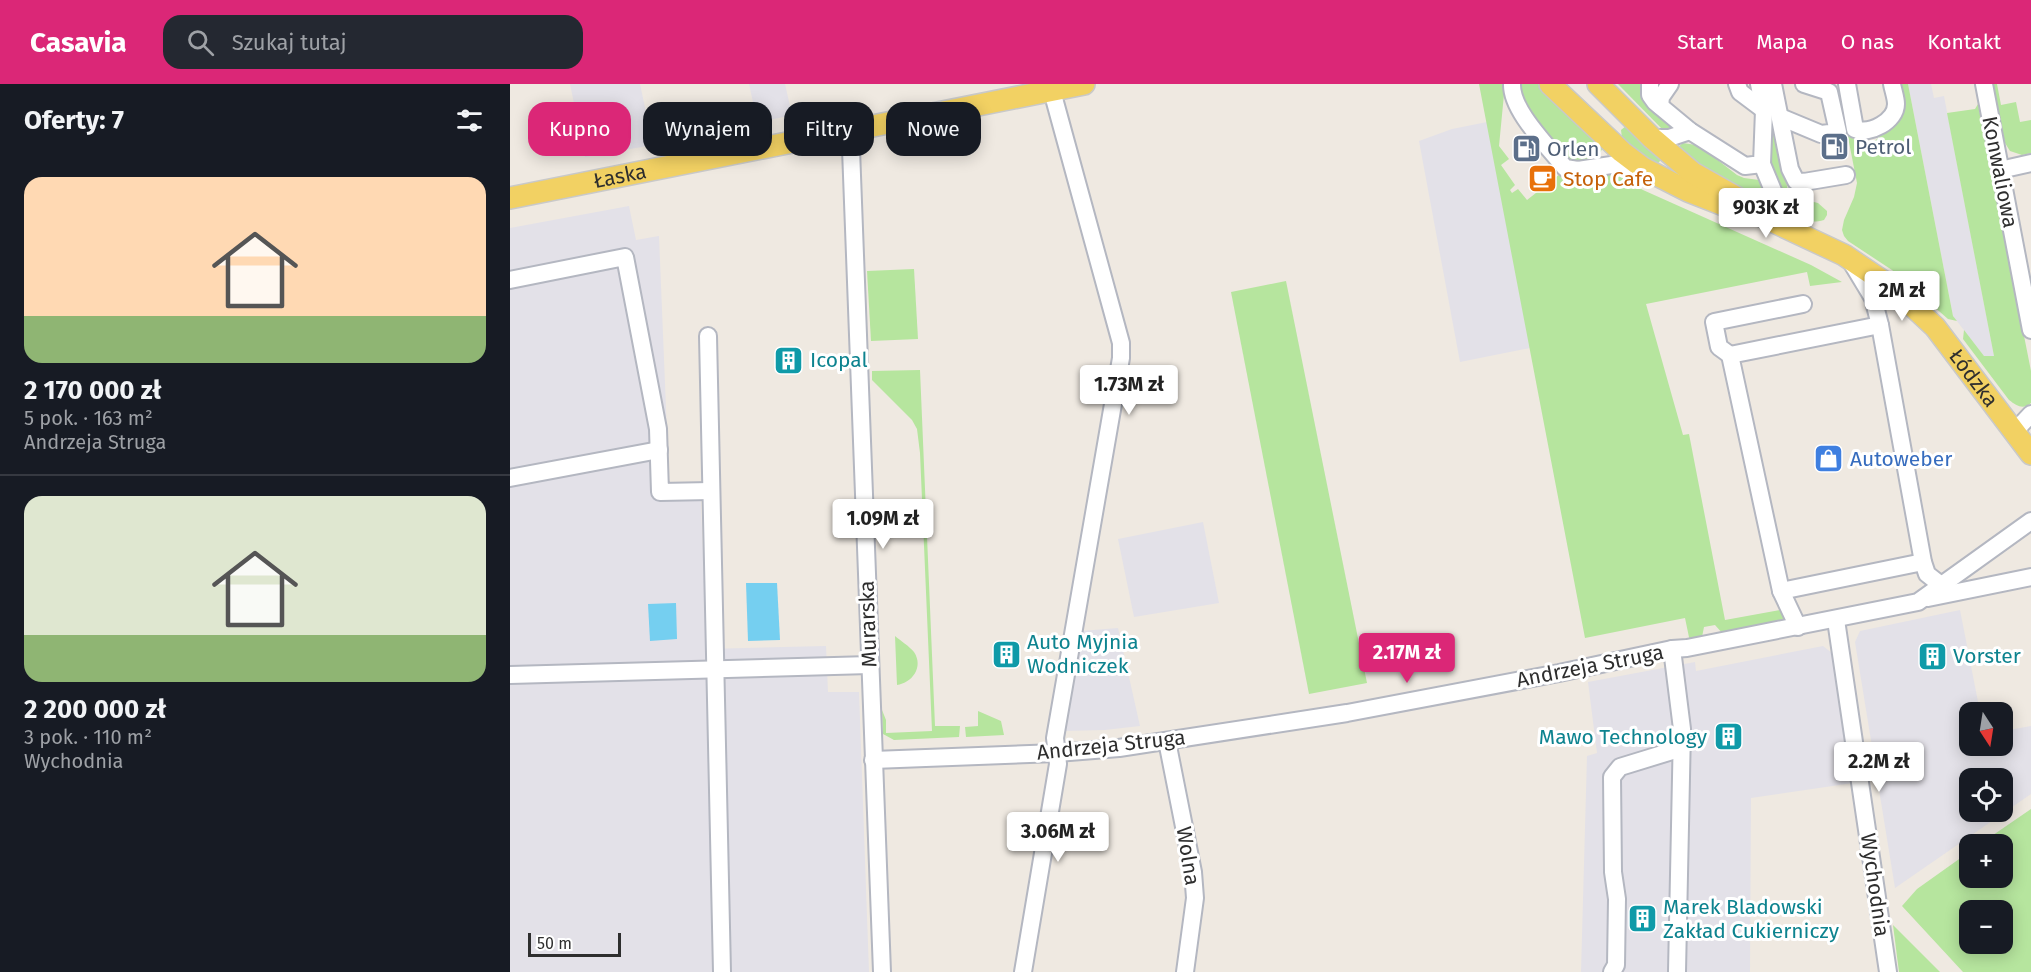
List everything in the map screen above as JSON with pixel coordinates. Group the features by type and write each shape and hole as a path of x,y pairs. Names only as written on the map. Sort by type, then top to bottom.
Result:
{"main road":[{"name":"Łaska","path":"874,126 1084,84"},
{"name":"Łódzka","path":"1550,84 1622,152 1643,168 1688,191 1733,210 1757,214 1836,251 1893,288 1935,327 2031,454"},
{"name":"Łódzka","path":"1598,84 1652,138 1693,173 1739,199 1757,214"},
{"name":"Łaska","path":"510,198 784,144"}],"street":[{"path":"1512,84 1514,101 1518,108 1565,168 1578,170 1618,164 1643,168"},
{"path":"1650,84 1650,95 1690,131 1745,166 1762,164"},
{"path":"1660,106 1661,97 1670,84"},
{"path":"1737,84 1740,92 1772,113 1821,134 1838,132 1829,92 1804,84"},
{"path":"1759,84 1772,113 1796,181 1804,182 1846,175"},
{"path":"1773,84 1772,113 1762,164 1779,205 1785,211 1790,229"},
{"path":"1847,84 1855,129 1863,132 1873,131 1893,114 1896,105 1892,84"},
{"name":"Konwaliowa","path":"1984,84 2000,170 2023,250 2031,330"},
{"path":"1023,972 1058,764 1055,738 1119,370 1121,343 1052,91"},
{"path":"1652,138 1669,138 1690,131"},
{"name":"Murarska","path":"851,156 882,972"},
{"path":"2000,170 2031,163"},
{"path":"510,280 625,257 658,429 660,492 711,491"},
{"path":"1850,259 1873,298 1880,325 1923,562 1927,574 1941,585"},
{"path":"1798,627 1781,591 1730,356 1719,347 1714,322 1803,304"},
{"path":"1730,356 1880,325"},
{"path":"708,336 722,972"},
{"path":"2014,432 2031,414"},
{"path":"510,478 659,450"},
{"name":"Andrzeja Struga","path":"873,760 1057,753 1119,748 1358,710 1559,673 1671,649 1836,620 1924,599 2031,521"},
{"path":"1781,591 1923,562"},
{"path":"1924,599 2031,577"},
{"name":"Wychodnia","path":"1836,620 1888,972"},
{"path":"1671,649 1683,729 1677,972"},
{"path":"510,675 870,665"},
{"name":"Wolna","path":"1167,741 1193,872 1195,898 1185,972"},
{"path":"1612,972 1616,965 1617,899 1613,872 1612,777 1620,767 1682,748"}],"shaded area":[{"path":"570,84 640,84 644,102 643,147 631,149 631,102 574,102"},
{"path":"749,84 785,84 789,102 784,102 784,117 772,119 772,102 753,102"},
{"path":"1908,84 1931,84 1934,98 1944,96 1994,356 1984,356 1953,316"},
{"path":"1487,122 1530,348 1460,362 1419,141 1452,129"},
{"path":"629,206 636,240 659,236 669,482 700,482 707,649 826,646 828,692 859,692 869,972 510,972 510,228"},
{"path":"1203,522 1219,603 1134,617 1118,539"},
{"path":"1960,610 1978,702 1959,702 1959,756 2013,756 2013,729 2031,726 2031,794 2013,806 2013,768 1959,768 1959,822 1990,822 1973,834 1959,834 1959,844 1895,888 1855,642 1860,631"},
{"path":"1118,628 1140,726 1064,731 1081,631"},
{"path":"1823,646 1832,653 1853,783 1751,798 1750,972 1581,972 1587,756 1597,753 1588,682 1695,662 1696,671"}],"green space":[{"path":"1479,84 1505,84 1499,146 1509,159 1501,165 1515,185 1510,190 1512,193 1518,189 1527,200 1560,174 1564,176 1613,172 1643,190 1811,265 1842,282 1810,286 1807,272 1646,304 1683,435 1689,434 1725,620 1785,609 1787,616 1783,623 1723,634 1715,625 1704,627 1702,637 1690,642 1685,618 1585,638"},
{"path":"1519,84 1540,84 1603,147 1597,156 1594,159 1580,162 1569,161 1526,110"},
{"path":"1618,84 1645,84 1678,126 1672,132 1663,130"},
{"path":"1767,84 1789,196 1818,203 1827,211 1824,220 1804,220 1790,210 1780,193 1773,171 1770,147"},
{"path":"1898,84 1908,84 1953,316 1957,321 1948,319 1892,270 1848,241 1842,230 1857,183 1846,127 1860,144 1867,145 1874,142 1900,112"},
{"path":"1993,84 1997,84 2001,105 2016,102 2020,122 2031,120 2031,153 2022,155 2010,151 2005,143"},
{"path":"1978,104 2031,371 2031,403 2023,407 2009,400 1963,339 1964,330 1984,356 1994,356 1947,113 1975,109"},
{"path":"1626,126 1663,157 1656,166 1622,138 1621,130"},
{"path":"1683,143 1702,148 1737,175 1759,180 1764,190 1764,201 1714,177 1678,147"},
{"path":"914,269 918,339 871,341 867,271"},
{"path":"1286,281 1367,683 1309,694 1231,292"},
{"path":"920,370 935,726 960,726 959,737 894,740 883,734 882,710 886,720 886,733 932,731 920,453 917,429 912,420 872,380 872,371"},
{"path":"895,636 914,652 918,663 912,678 897,685"},
{"path":"978,711 1001,721 1004,735 966,737 965,727 978,726"},
{"path":"2031,809 2031,972 1963,972 1902,906 1917,889 1959,859 1959,888 2013,888 2013,834 1995,834"},
{"path":"1893,925 1940,972 1899,972"}],"water":[{"path":"746,583 777,583 780,640 748,641"},
{"path":"676,603 677,639 650,641 648,604"}],"place":[{"name":"Petrol","path":"1834,147"},
{"name":"Orlen","path":"1526,149"},
{"name":"Stop Cafe","path":"1542,179"},
{"name":"Icopal","path":"789,360"},
{"name":"Autoweber","path":"1829,459"},
{"name":"Auto Myjnia Wodniczek","path":"1006,654"},
{"name":"Vorster","path":"1932,656"},
{"name":"Mawo Technology","path":"1728,737"},
{"name":"Marek Bladowski Zakład Cukierniczy","path":"1642,919"}]}
